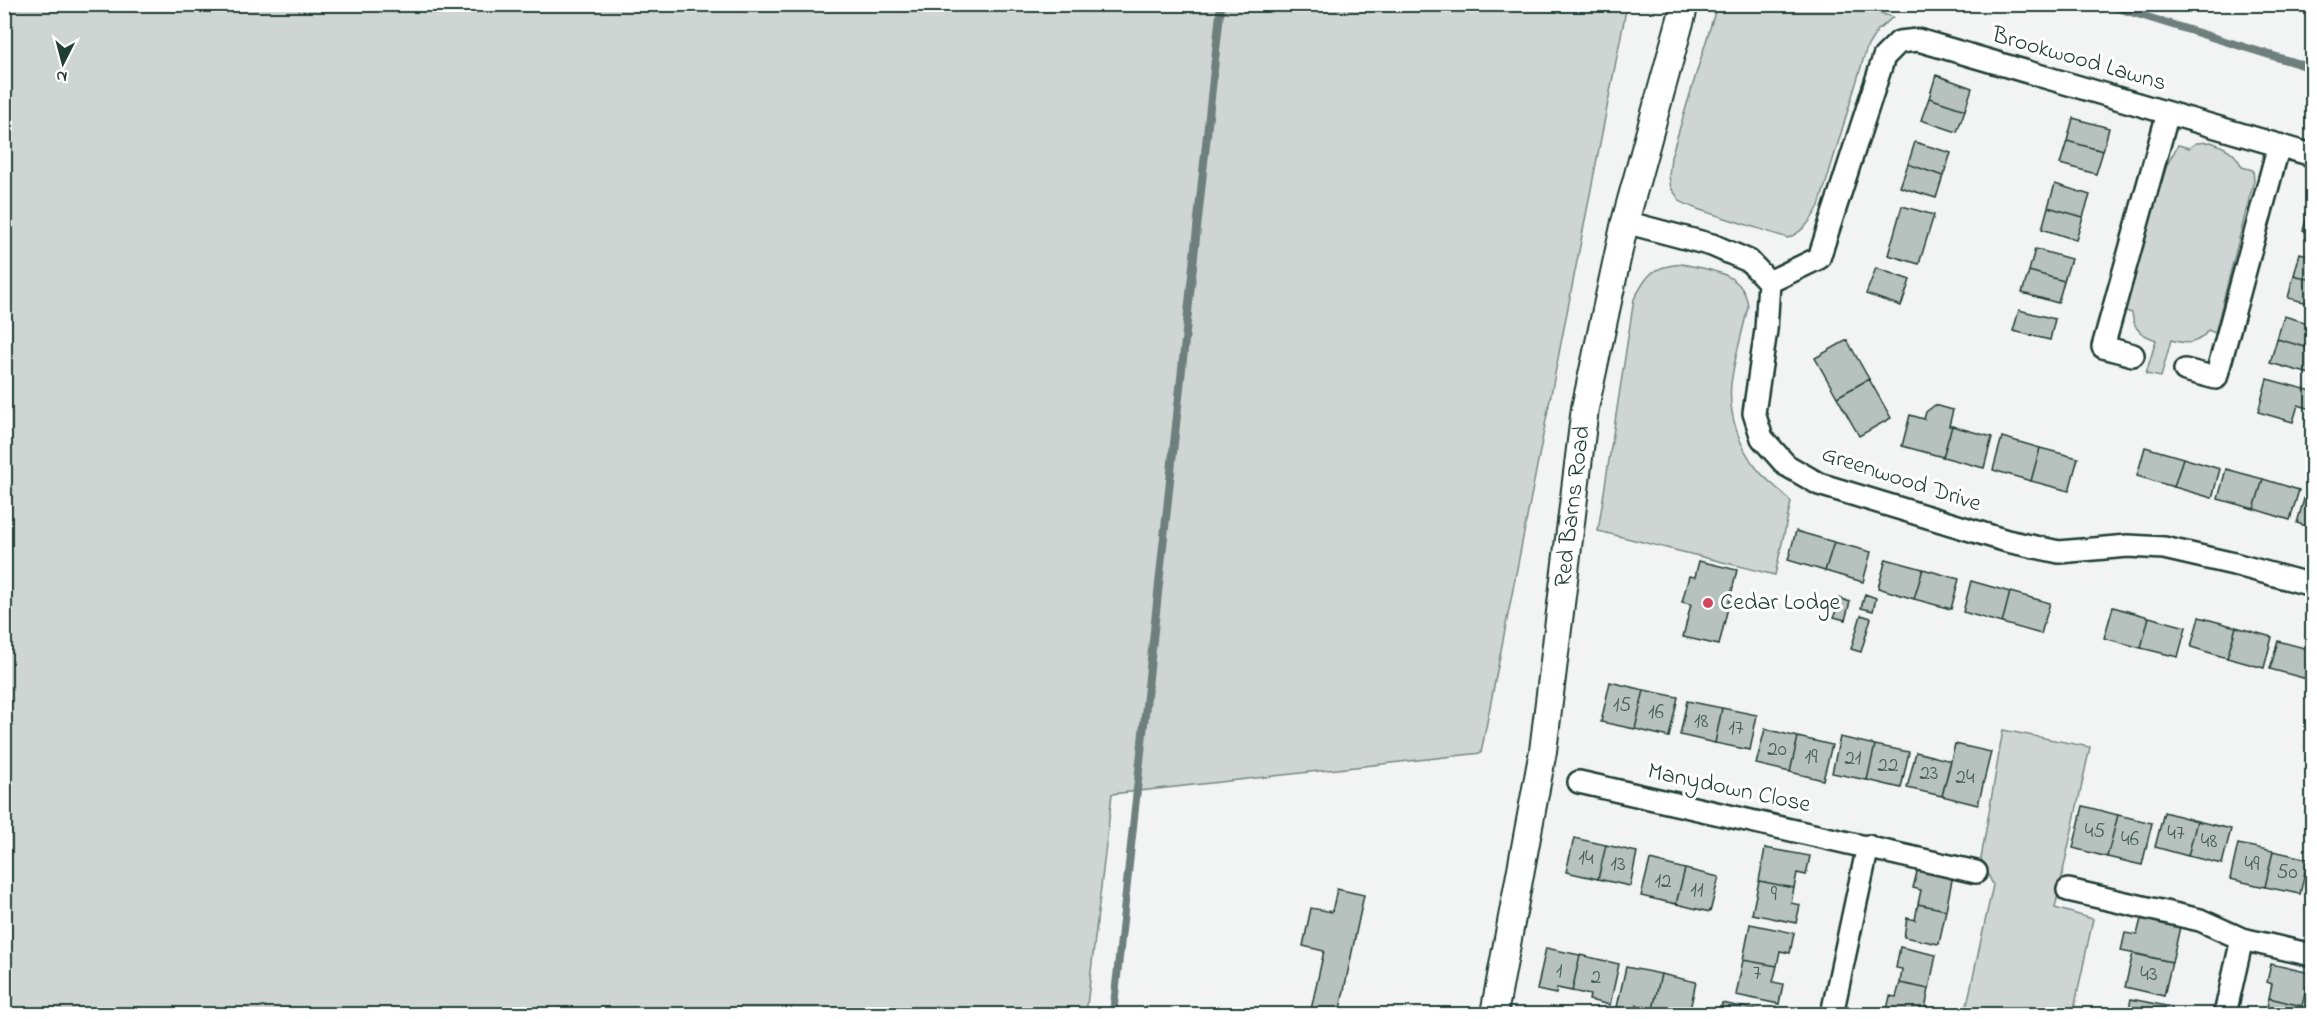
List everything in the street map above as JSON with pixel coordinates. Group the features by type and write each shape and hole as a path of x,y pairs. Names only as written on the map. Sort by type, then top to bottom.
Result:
{"street":[{"name":"Red Barns Road","path":"1494,1014 1543,751 1585,408 1625,222 1685,4"},
{"name":"Brookwood Lawns","path":"1769,282 1819,258 1884,57 1899,42 1918,40 2313,155"},
{"path":"2133,355 2103,347 2168,113"},
{"path":"2185,370 2216,378 2279,146"},
{"path":"1625,222 1712,245 1749,261 1769,282"},
{"name":"Greenwood Drive","path":"1769,282 1766,330 1754,413 1762,438 1786,465 1819,484 2007,541 2058,552 2128,546 2164,548 2313,585"},
{"name":"Manydown Close","path":"1579,782 1976,872"},
{"path":"1832,1014 1868,846"},
{"path":"2068,890 2200,920 2242,939 2313,955"},
{"path":"2225,1014 2242,939"}],"shaded area":[{"path":"5,4 1627,5 1481,753 1112,794 1086,1014 5,1014"},
{"path":"1717,5 1852,5 1893,17 1877,31 1867,47 1819,206 1807,225 1788,238 1697,209 1681,202 1671,188 1669,176 1671,157"},
{"path":"2211,142 2230,151 2242,167 2253,170 2254,180 2215,333 2208,330 2197,341 2192,342 2182,343 2171,340 2161,377 2146,374 2156,340 2139,331 2134,324 2132,313 2123,310 2167,165 2178,145 2189,148 2196,143"},
{"path":"1682,264 1724,274 1740,286 1745,295 1748,306 1732,374 1731,407 1740,441 1751,461 1791,502 1775,575 1598,531 1634,299 1652,273 1664,267"},
{"path":"2003,730 2090,747 2055,908 2093,919 2073,1014 1965,1014 1993,885 1981,859"}],"building":[{"path":"1936,75 1972,88 1965,110 1929,98"},
{"path":"1929,98 1965,110 1957,132 1921,120"},
{"path":"2073,118 2109,128 2103,151 2067,141"},
{"path":"2067,141 2103,151 2096,174 2060,164"},
{"path":"1915,142 1951,153 1943,176 1908,164"},
{"path":"1908,164 1943,176 1936,198 1900,187"},
{"path":"2055,184 2090,195 2083,217 2048,207"},
{"path":"1902,206 1934,215 1919,264 1888,255"},
{"path":"2048,207 2083,217 2076,240 2042,229"},
{"path":"2310,208 2312,209 2312,233 2303,230"},
{"path":"2035,249 2071,259 2064,281 2029,271"},
{"path":"2300,253 2312,256 2312,280 2294,275"},
{"path":"1876,268 1910,280 1901,306 1866,294"},
{"path":"2029,271 2064,281 2058,303 2022,293"},
{"path":"2294,275 2312,280 2312,304 2288,298"},
{"path":"2019,310 2055,319 2050,340 2013,331"},
{"path":"2284,316 2312,324 2312,349 2277,339"},
{"path":"2277,339 2312,349 2310,374 2270,363"},
{"path":"1847,340 1869,379 1837,397 1815,358"},
{"path":"1869,379 1891,418 1859,436 1837,397"},
{"path":"2267,379 2312,391 2311,409 2298,405 2293,422 2258,412"},
{"path":"1935,405 1953,410 1949,426 1952,426 1943,457 1902,446 1910,415 1924,419 1926,412"},
{"path":"1952,426 1992,437 1984,468 1943,457"},
{"path":"2002,437 2040,448 2031,481 1993,470"},
{"path":"2145,447 2183,458 2174,487 2137,476"},
{"path":"2040,448 2078,458 2069,491 2031,481"},
{"path":"2183,458 2220,469 2212,498 2174,487"},
{"path":"2226,469 2263,479 2254,509 2218,499"},
{"path":"2263,479 2299,490 2290,520 2254,509"},
{"path":"2306,492 2312,493 2312,528 2297,523"},
{"path":"1796,531 1834,542 1825,571 1788,560"},
{"path":"1834,542 1871,552 1863,582 1825,571"},
{"path":"1886,559 1923,569 1914,599 1878,588"},
{"name":"Cedar Lodge","path":"1699,561 1737,570 1719,645 1683,637 1691,604 1682,602 1689,576 1695,577"},
{"path":"1923,569 1959,579 1951,609 1914,599"},
{"path":"1971,581 2010,592 2002,623 1963,612"},
{"path":"2010,592 2050,603 2041,634 2002,623"},
{"path":"1865,594 1876,598 1873,611 1861,608"},
{"path":"1839,598 1850,602 1845,620 1834,617"},
{"path":"2113,607 2149,617 2141,648 2104,638"},
{"path":"1861,615 1871,618 1861,652 1851,649"},
{"path":"2149,617 2186,627 2178,657 2141,648"},
{"path":"2199,617 2236,627 2227,658 2191,647"},
{"path":"2236,627 2272,637 2264,668 2227,658"},
{"path":"2278,641 2312,650 2307,679 2270,669"},
{"path":"2312,660 2312,681 2307,679"},
{"path":"1610,682 1644,690 1635,729 1601,722"},
{"path":"1644,690 1678,697 1669,737 1635,729"},
{"path":"1687,701 1722,708 1715,743 1680,735"},
{"path":"1722,708 1757,715 1750,750 1715,743"},
{"path":"1765,729 1798,737 1790,772 1756,764"},
{"path":"1798,737 1832,745 1823,780 1790,772"},
{"path":"1840,737 1875,745 1867,780 1832,773"},
{"path":"1955,744 1991,752 1978,805 1942,796"},
{"path":"1875,745 1909,752 1901,788 1867,780"},
{"path":"1916,752 1951,761 1942,796 1907,788"},
{"path":"2083,806 2118,815 2107,857 2073,848"},
{"path":"2164,812 2197,821 2188,856 2155,847"},
{"path":"2118,815 2152,823 2142,865 2107,857"},
{"path":"2197,821 2231,829 2222,864 2188,856"},
{"path":"1574,838 1606,845 1598,879 1566,872"},
{"path":"2238,844 2273,851 2265,887 2230,879"},
{"path":"1606,845 1637,852 1630,886 1598,879"},
{"path":"1765,848 1810,856 1806,875 1797,873 1794,888 1759,881"},
{"path":"2273,851 2308,859 2300,894 2265,887"},
{"path":"2312,851 2312,886 2305,885"},
{"path":"1650,860 1685,869 1676,904 1641,896"},
{"path":"1918,868 1953,875 1946,910 1918,904 1921,890 1913,888"},
{"path":"1685,869 1719,877 1710,912 1676,904"},
{"path":"1759,881 1794,888 1791,903 1800,905 1796,923 1752,914"},
{"path":"1337,889 1364,895 1339,1014 1310,1014 1324,951 1303,946 1311,908 1332,912"},
{"path":"1918,904 1946,910 1939,944 1904,937 1907,918 1915,920"},
{"path":"2141,919 2180,927 2172,962 2121,951 2125,933 2137,935"},
{"path":"1750,924 1794,933 1790,953 1780,951 1777,966 1743,960"},
{"path":"1900,947 1936,955 1929,989 1900,983 1902,969 1896,968"},
{"path":"1546,948 1580,955 1572,991 1557,988 1556,994 1537,990"},
{"path":"2133,953 2172,962 2164,996 2125,987"},
{"path":"1580,955 1619,964 1610,1005 1589,1000 1590,995 1572,991"},
{"path":"1743,960 1777,966 1773,982 1783,984 1779,1004 1736,995"},
{"path":"2271,964 2310,973 2302,1006 2269,998 2272,984 2267,982"},
{"path":"1626,967 1661,974 1653,1009 1637,1005 1636,1011 1617,1007"},
{"path":"1661,974 1696,982 1689,1014 1668,1014 1669,1012 1653,1009"},
{"path":"1900,983 1929,989 1924,1014 1886,1014 1890,996 1896,997"},
{"path":"2269,998 2302,1006 2300,1014 2261,1014 2261,1011 2266,1011"},
{"path":"2131,999 2172,1007 2171,1014 2109,1014 2110,1010 2128,1013"},
{"path":"1722,1003 1767,1012 1767,1014 1720,1014"}],"waterway":[{"path":"1113,1014 1221,4"},
{"path":"2105,4 2312,68"}],"place":[{"name":"Cedar Lodge","path":"1708,603"}]}
